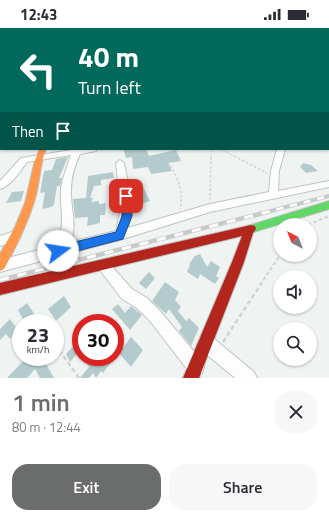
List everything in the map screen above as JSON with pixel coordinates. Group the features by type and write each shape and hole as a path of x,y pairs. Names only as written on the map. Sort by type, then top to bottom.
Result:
{"street":[{"path":"0,186 11,176 21,162 40,153 76,153 89,150"},
{"path":"272,196 274,176 281,150"},
{"path":"0,265 15,236 35,182 35,164 40,153"},
{"path":"58,251 66,238 68,229 66,188 70,168 76,153"},
{"path":"120,163 127,207 125,225 120,235"},
{"path":"0,265 120,235 210,208 329,184"},
{"path":"0,289 249,230 329,205"},
{"path":"103,265 127,294 142,304 155,316 193,372 211,347 249,230"},
{"path":"0,241 15,236"},
{"path":"211,347 248,378"}],"path":[{"path":"210,208 212,150"},
{"path":"222,150 254,168 274,176"},
{"path":"168,162 183,191 183,201 177,219"},
{"path":"317,221 329,216"},
{"path":"211,347 233,328 275,262"},
{"path":"64,357 79,378"}],"building":[{"path":"123,150 146,150 149,156 176,150 181,161 168,163 172,171 151,174 148,167 133,169 132,157 126,158"},
{"path":"68,157 59,178 62,178 60,186 57,186 54,205 42,209 45,192 40,193 44,171 52,170 56,159"},
{"path":"303,163 311,165 318,171 306,173 300,167"},
{"path":"113,172 114,178 101,180 101,185 94,186 90,198 93,198 91,202 99,201 99,204 106,203 105,215 100,215 100,223 87,226 88,217 75,218 73,199 86,198 88,176"},
{"path":"142,185 150,201 138,205 132,192 136,191 135,187"},
{"path":"24,191 21,201 6,203 12,192"},
{"path":"200,254 207,267 211,261 220,267 216,276 219,278 215,284 200,274 198,279 187,272 190,265 189,264 195,256"},
{"path":"149,272 155,278 146,289 139,283"},
{"path":"165,282 179,292 175,300 181,307 178,311 186,321 189,318 199,328 191,346 179,331 182,327 169,309 166,314 152,301"},
{"path":"64,296 71,307 64,314 51,314 48,309"},
{"path":"27,303 34,314 20,314 18,310"},
{"path":"118,304 125,313 131,306 142,315 130,330 124,323 124,314 116,314 112,309"},
{"path":"10,319 12,322 12,337 10,339 6,334 0,340 0,329"},
{"path":"131,337 143,350 131,367 124,359 124,346"},
{"path":"72,347 72,360 70,362 66,354"},
{"path":"18,366 47,366 54,378 40,378 35,369 27,378 7,378"},
{"path":"88,366 108,366 103,373 101,371 96,378 93,373 89,378 80,378"}],"railway":[{"path":"263,213 329,196"},
{"path":"0,280 267,212"}],"traffic: fast":[{"path":"251,229 329,205"}],"traffic: slow":[{"path":"0,265 26,212 32,194 38,160 42,150"}],"traffic: jam":[{"path":"0,289 251,229"},
{"path":"191,378 238,262 249,230"}],"route":[{"path":"58,251 120,235 125,225 127,216 126,196"}]}
